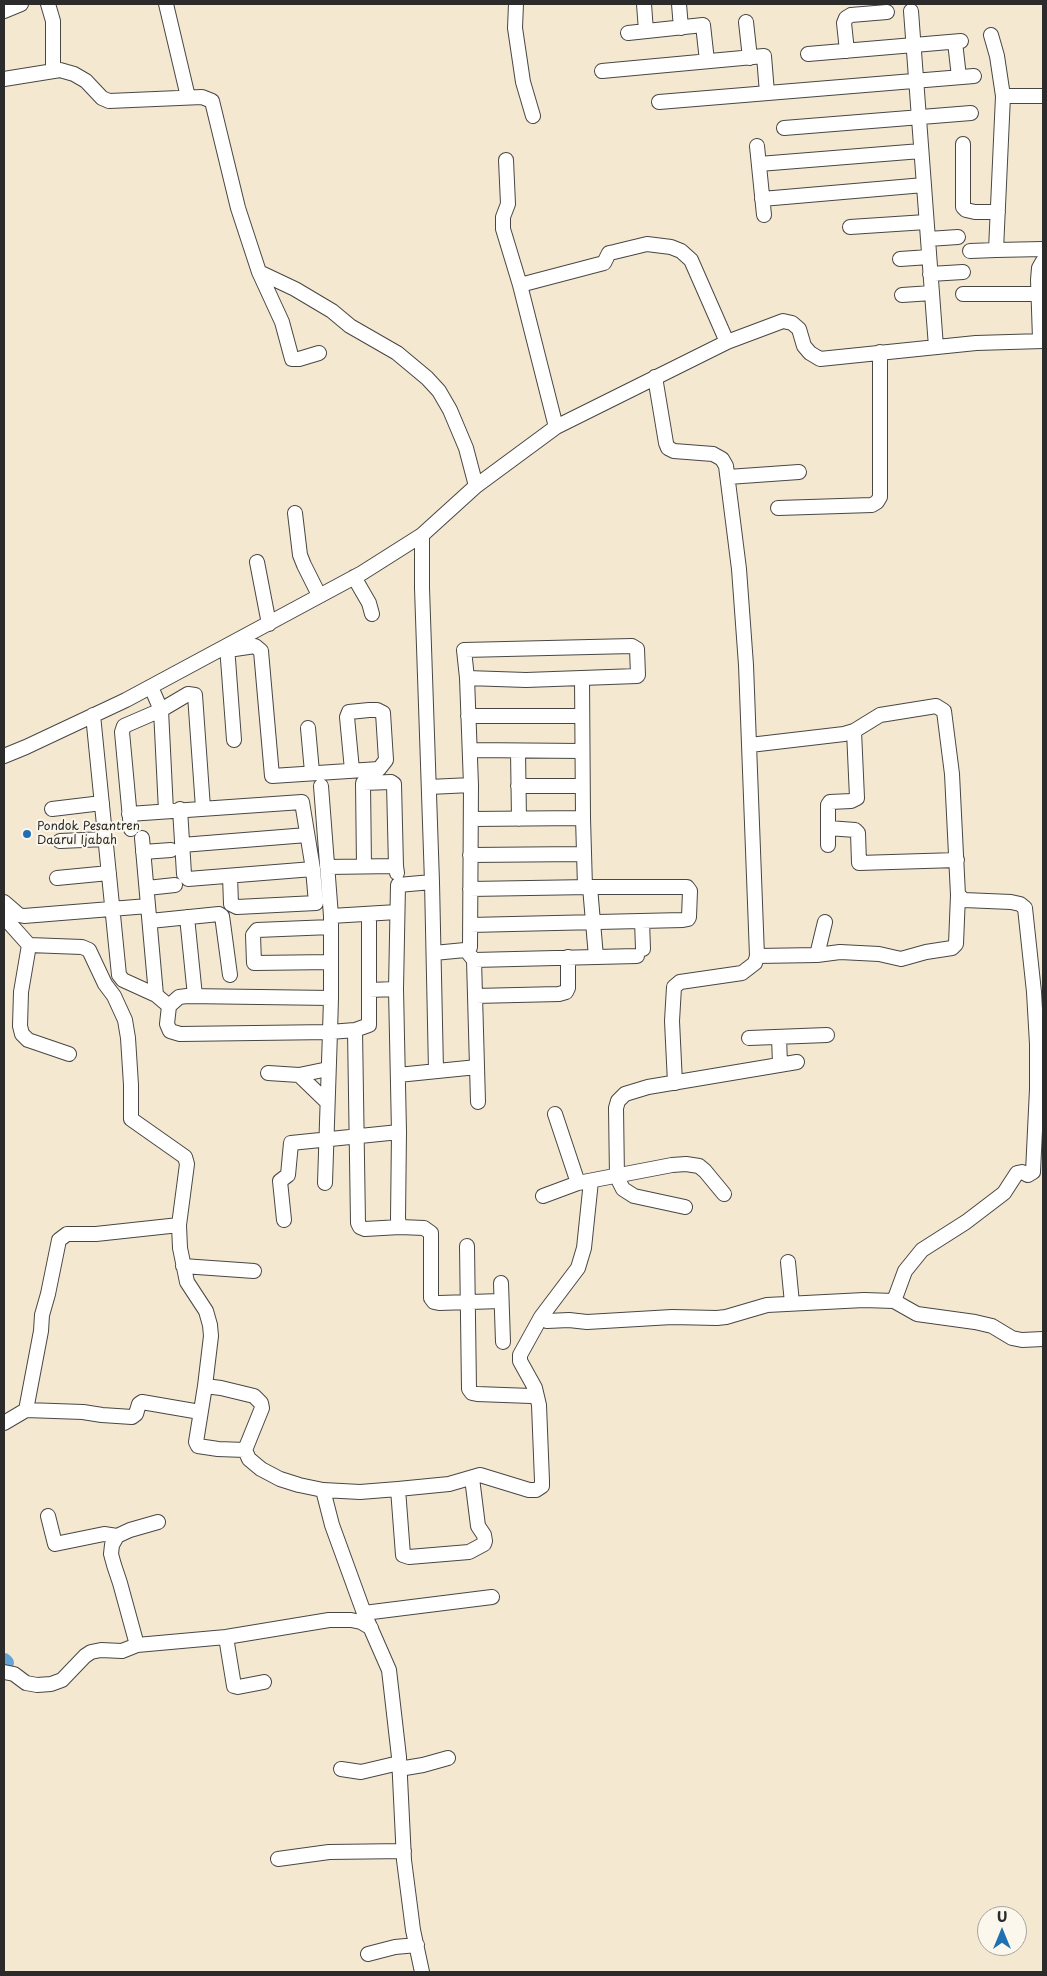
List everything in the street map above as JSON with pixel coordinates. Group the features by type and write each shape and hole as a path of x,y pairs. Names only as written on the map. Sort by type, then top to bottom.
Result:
{"street":[{"path":"4,11 21,4"},
{"path":"48,4 54,21 54,71"},
{"path":"166,4 188,97"},
{"path":"516,4 515,28 523,82 533,116"},
{"path":"644,4 646,31"},
{"path":"679,4 681,28"},
{"path":"911,11 936,347"},
{"path":"847,51 844,23 846,18 851,15 887,12"},
{"path":"746,22 750,58"},
{"path":"628,33 704,25 707,61"},
{"path":"991,35 997,56 1003,96 996,250"},
{"path":"808,54 958,41 958,78"},
{"path":"602,71 764,56 767,93"},
{"path":"4,79 60,70 74,74 86,81 102,98 109,101 188,97 202,97 212,101 238,208 258,272 282,322 292,359 299,359 319,353"},
{"path":"658,102 974,76"},
{"path":"1003,96 1043,96"},
{"path":"784,128 971,113"},
{"path":"963,144 963,207 966,210 976,212 998,212"},
{"path":"757,146 764,215"},
{"path":"759,164 921,151"},
{"path":"506,160 508,204 503,217 503,229 520,285 556,427"},
{"path":"762,199 924,185"},
{"path":"850,228 926,222"},
{"path":"928,239 958,237"},
{"path":"520,285 604,263 609,253 647,244 671,247 681,251 691,260 727,342"},
{"path":"970,251 1043,249"},
{"path":"900,259 929,257"},
{"path":"4,756 152,687 228,648 319,595 354,577 422,535 476,486 556,427 727,342 782,321 788,321 799,329 804,346 816,358 833,359 880,352 1042,340 1039,268 1043,261"},
{"path":"258,272 295,289 332,311 350,326 397,353 427,378 439,392 450,410 466,448 476,486"},
{"path":"930,274 963,272"},
{"path":"902,295 932,293"},
{"path":"963,294 1040,294"},
{"path":"778,508 872,505 877,502 880,497 880,352"},
{"path":"656,377 668,448 674,451 714,454 722,459 726,466 728,477 739,568 750,745 757,956 755,963 742,973 675,984 672,990 675,1082"},
{"path":"728,477 799,472"},
{"path":"295,513 300,554 319,595"},
{"path":"422,535 436,1070"},
{"path":"258,562 269,624"},
{"path":"354,577 369,603 372,614"},
{"path":"228,648 255,646 261,651 272,776 379,769 386,760 383,713 377,710 349,712 347,717 352,770"},
{"path":"467,678 526,680 638,676 637,649 632,646 464,650 467,678 471,785 470,955 475,996 478,1102"},
{"path":"228,648 234,740"},
{"path":"582,678 584,854 596,956"},
{"path":"152,687 161,710 176,847 184,874 188,879 320,868 396,866"},
{"path":"131,829 122,732 124,726 161,710 188,694 196,694 203,808"},
{"path":"750,745 854,732 880,715 936,706 944,711 952,774 957,860 958,895 954,947 901,959 879,954 840,952 817,955 757,956"},
{"path":"93,716 119,975 127,982 156,995 169,1006"},
{"path":"468,716 582,716"},
{"path":"308,728 312,772"},
{"path":"828,844 828,805 830,802 851,801 857,798 854,732"},
{"path":"470,750 582,751"},
{"path":"518,751 519,819"},
{"path":"364,866 363,784 391,782 394,784 398,885 396,989 399,1132 398,1220 400,1226"},
{"path":"429,787 471,785"},
{"path":"230,876 231,904 237,906 316,902 320,868 321,786"},
{"path":"518,786 582,786"},
{"path":"129,814 302,802 307,835 320,868 331,922 331,998 325,1183"},
{"path":"52,809 102,804"},
{"path":"471,819 583,818"},
{"path":"828,828 856,830 858,833 859,863 957,860"},
{"path":"156,995 143,845 176,847 307,835"},
{"path":"60,841 106,839"},
{"path":"470,855 584,854"},
{"path":"57,878 109,873"},
{"path":"398,885 432,882"},
{"path":"147,888 175,886"},
{"path":"470,889 588,887 687,887 689,889 688,919 470,925"},
{"path":"894,1301 905,1270 922,1250 966,1222 1004,1192 1017,1173 1030,1174 1033,1172 1037,1044 1034,992 1024,908 1020,904 1011,902 964,900 958,895"},
{"path":"4,902 19,916 148,906"},
{"path":"331,962 254,963 253,935 257,930 331,922 369,914 397,912"},
{"path":"150,921 219,914 222,916 230,975"},
{"path":"331,998 195,996 179,998 169,1006 168,1024 170,1031 180,1034 330,1032 355,1030 368,1025 369,914"},
{"path":"4,917 29,945 82,946 89,950 125,1020 131,1085 131,1119 185,1158 187,1164 179,1225 182,1266 187,1282 208,1317 210,1336 205,1386 196,1442 198,1446 245,1450"},
{"path":"187,917 195,996"},
{"path":"434,953 568,957 640,952 642,921"},
{"path":"817,955 825,922"},
{"path":"29,945 20,992 22,1034 28,1040 69,1054"},
{"path":"475,996 559,994 566,992 568,988 568,957"},
{"path":"369,990 396,989"},
{"path":"355,1030 358,1223 360,1227 364,1229 400,1226 424,1228 431,1233 431,1298 434,1302 468,1303 501,1301"},
{"path":"749,1038 827,1035"},
{"path":"779,1037 780,1064"},
{"path":"685,1207 629,1194 623,1189 617,1177 616,1108 618,1100 625,1094 675,1082 797,1062"},
{"path":"398,1075 477,1067"},
{"path":"268,1073 299,1075 328,1069"},
{"path":"299,1075 327,1102"},
{"path":"205,1386 254,1396 262,1403 262,1408 245,1450 249,1459 261,1469 280,1479 299,1485 323,1490 360,1492 449,1484 484,1475 533,1491 542,1486 539,1405 534,1388 520,1361 520,1355 541,1317 578,1268 584,1248 584,1182 554,1114"},
{"path":"284,1220 280,1181 288,1175 289,1145 291,1143 399,1132"},
{"path":"543,1196 584,1182 672,1165 693,1165 705,1171 724,1194"},
{"path":"26,1410 41,1331 42,1315 59,1240 68,1234 96,1234 179,1225"},
{"path":"467,1246 469,1389 472,1393 477,1394 531,1396"},
{"path":"788,1262 792,1304"},
{"path":"182,1266 254,1270"},
{"path":"501,1283 503,1342"},
{"path":"541,1317 547,1321 568,1320 587,1322 717,1318 726,1317 757,1306 864,1300 894,1301 917,1314 992,1326 1012,1338 1043,1340"},
{"path":"4,1422 26,1410 83,1412 132,1417 136,1414 139,1404 142,1402 200,1412"},
{"path":"398,1489 404,1555 409,1557 468,1552 484,1544 485,1541 484,1535 478,1526 472,1478"},
{"path":"323,1490 332,1525 364,1613 389,1670 399,1766 404,1851 416,1945 422,1972"},
{"path":"48,1516 55,1544 104,1534 117,1536 158,1522"},
{"path":"117,1536 112,1545 111,1554 137,1645"},
{"path":"364,1613 492,1597"},
{"path":"4,1672 14,1674 26,1683 38,1685 51,1684 62,1680 85,1656 101,1650 122,1651 137,1645 226,1637 329,1620 351,1620 361,1622 371,1628"},
{"path":"226,1637 234,1686 238,1687 264,1682"},
{"path":"341,1769 361,1772 399,1766 423,1765 448,1758"},
{"path":"278,1859 329,1852 404,1851"},
{"path":"368,1954 395,1947 416,1945"}],"place":[{"name":"Pondok Pesantren Daarul Ijabah","path":"27,834"}]}
